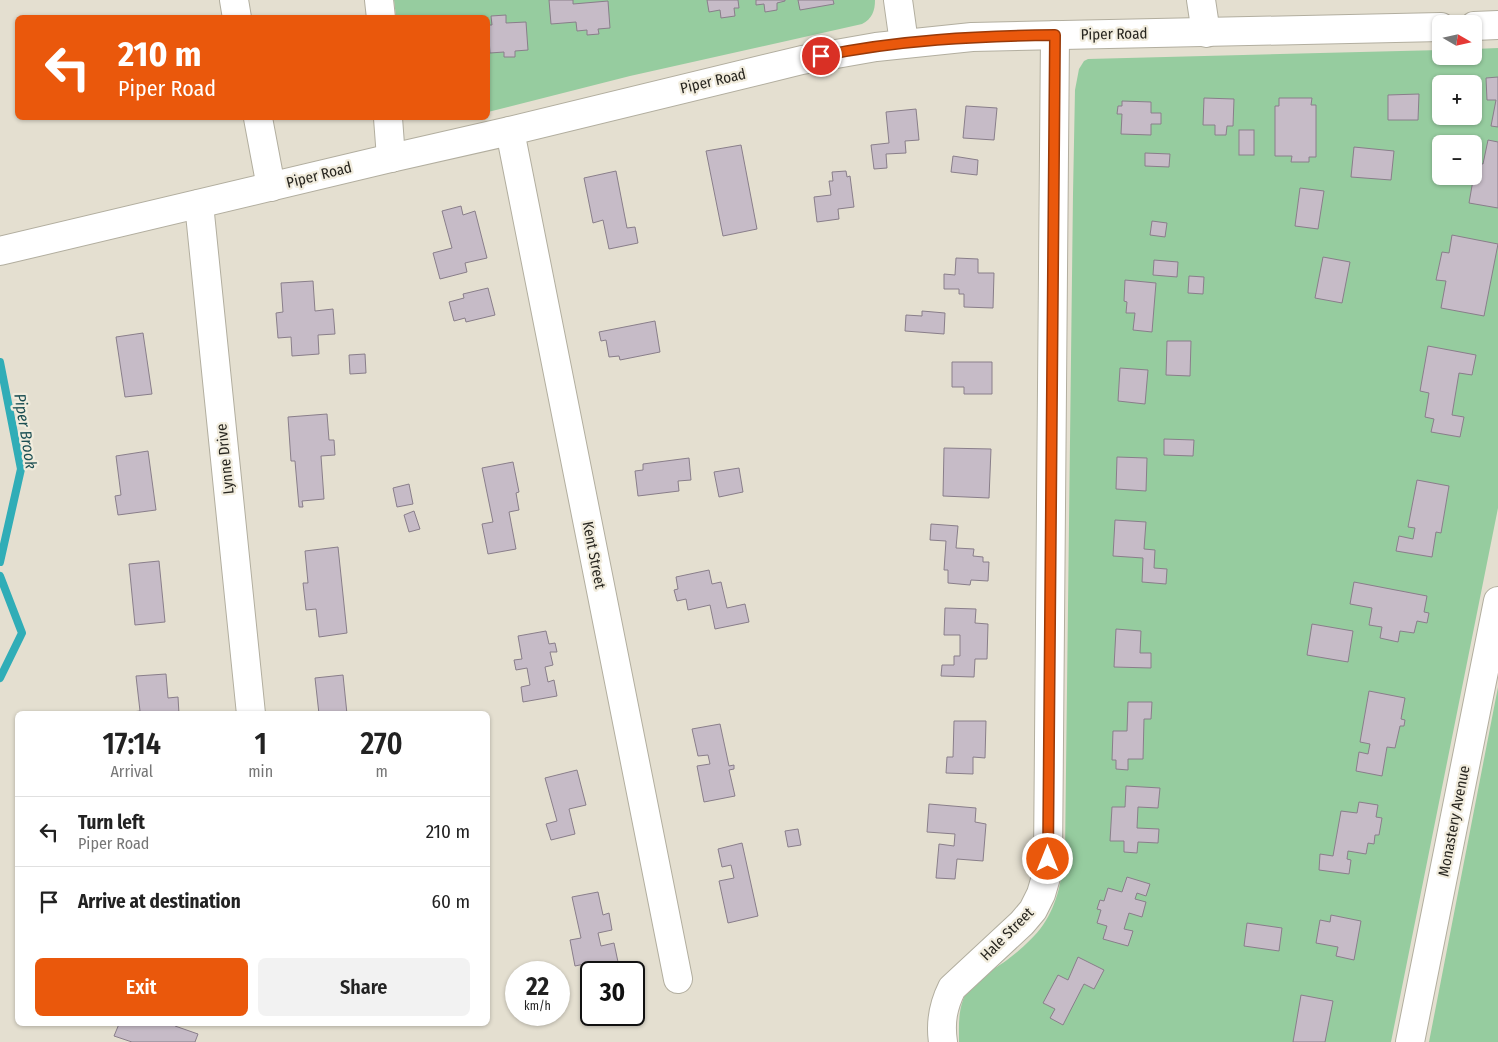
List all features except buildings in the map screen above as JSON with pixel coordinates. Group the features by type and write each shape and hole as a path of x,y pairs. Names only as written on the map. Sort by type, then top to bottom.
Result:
{"street":[{"path":"234,0 236,15"},
{"path":"379,0 380,15"},
{"path":"898,0 904,43"},
{"path":"1201,0 1206,33"},
{"path":"1482,26 1498,25"},
{"name":"Piper Road","path":"0,251 839,52 904,43 972,37 1432,27"},
{"name":"Hale Street","path":"944,1042 941,1029 942,1015 952,988 1022,923 1033,910 1041,894 1046,877 1048,849 1055,35"},
{"path":"258,120 271,187"},
{"path":"388,120 391,158"},
{"name":"Kent Street","path":"510,131 678,979"},
{"name":"Lynne Drive","path":"199,204 251,711"},
{"name":"Monastery Avenue","path":"1410,1042 1498,601"}],"green space":[{"path":"394,0 875,0 872,14 862,24 630,76 490,111 490,15 396,15"},
{"path":"1498,48 1498,508 1391,1042 959,1042 960,1010 966,993 982,977 1021,948 1043,925 1056,899 1065,853 1075,90 1079,69 1084,61 1088,59 1432,50 1432,65 1482,65 1482,49"},
{"path":"1498,687 1498,1042 1429,1042 1437,1001"}],"waterway":[{"name":"Piper Brook","path":"0,362 21,469 0,562"},
{"name":"Piper Brook","path":"0,576 22,633 0,678"}],"route":[{"path":"821,56 932,40 1055,35 1048,859"}]}
